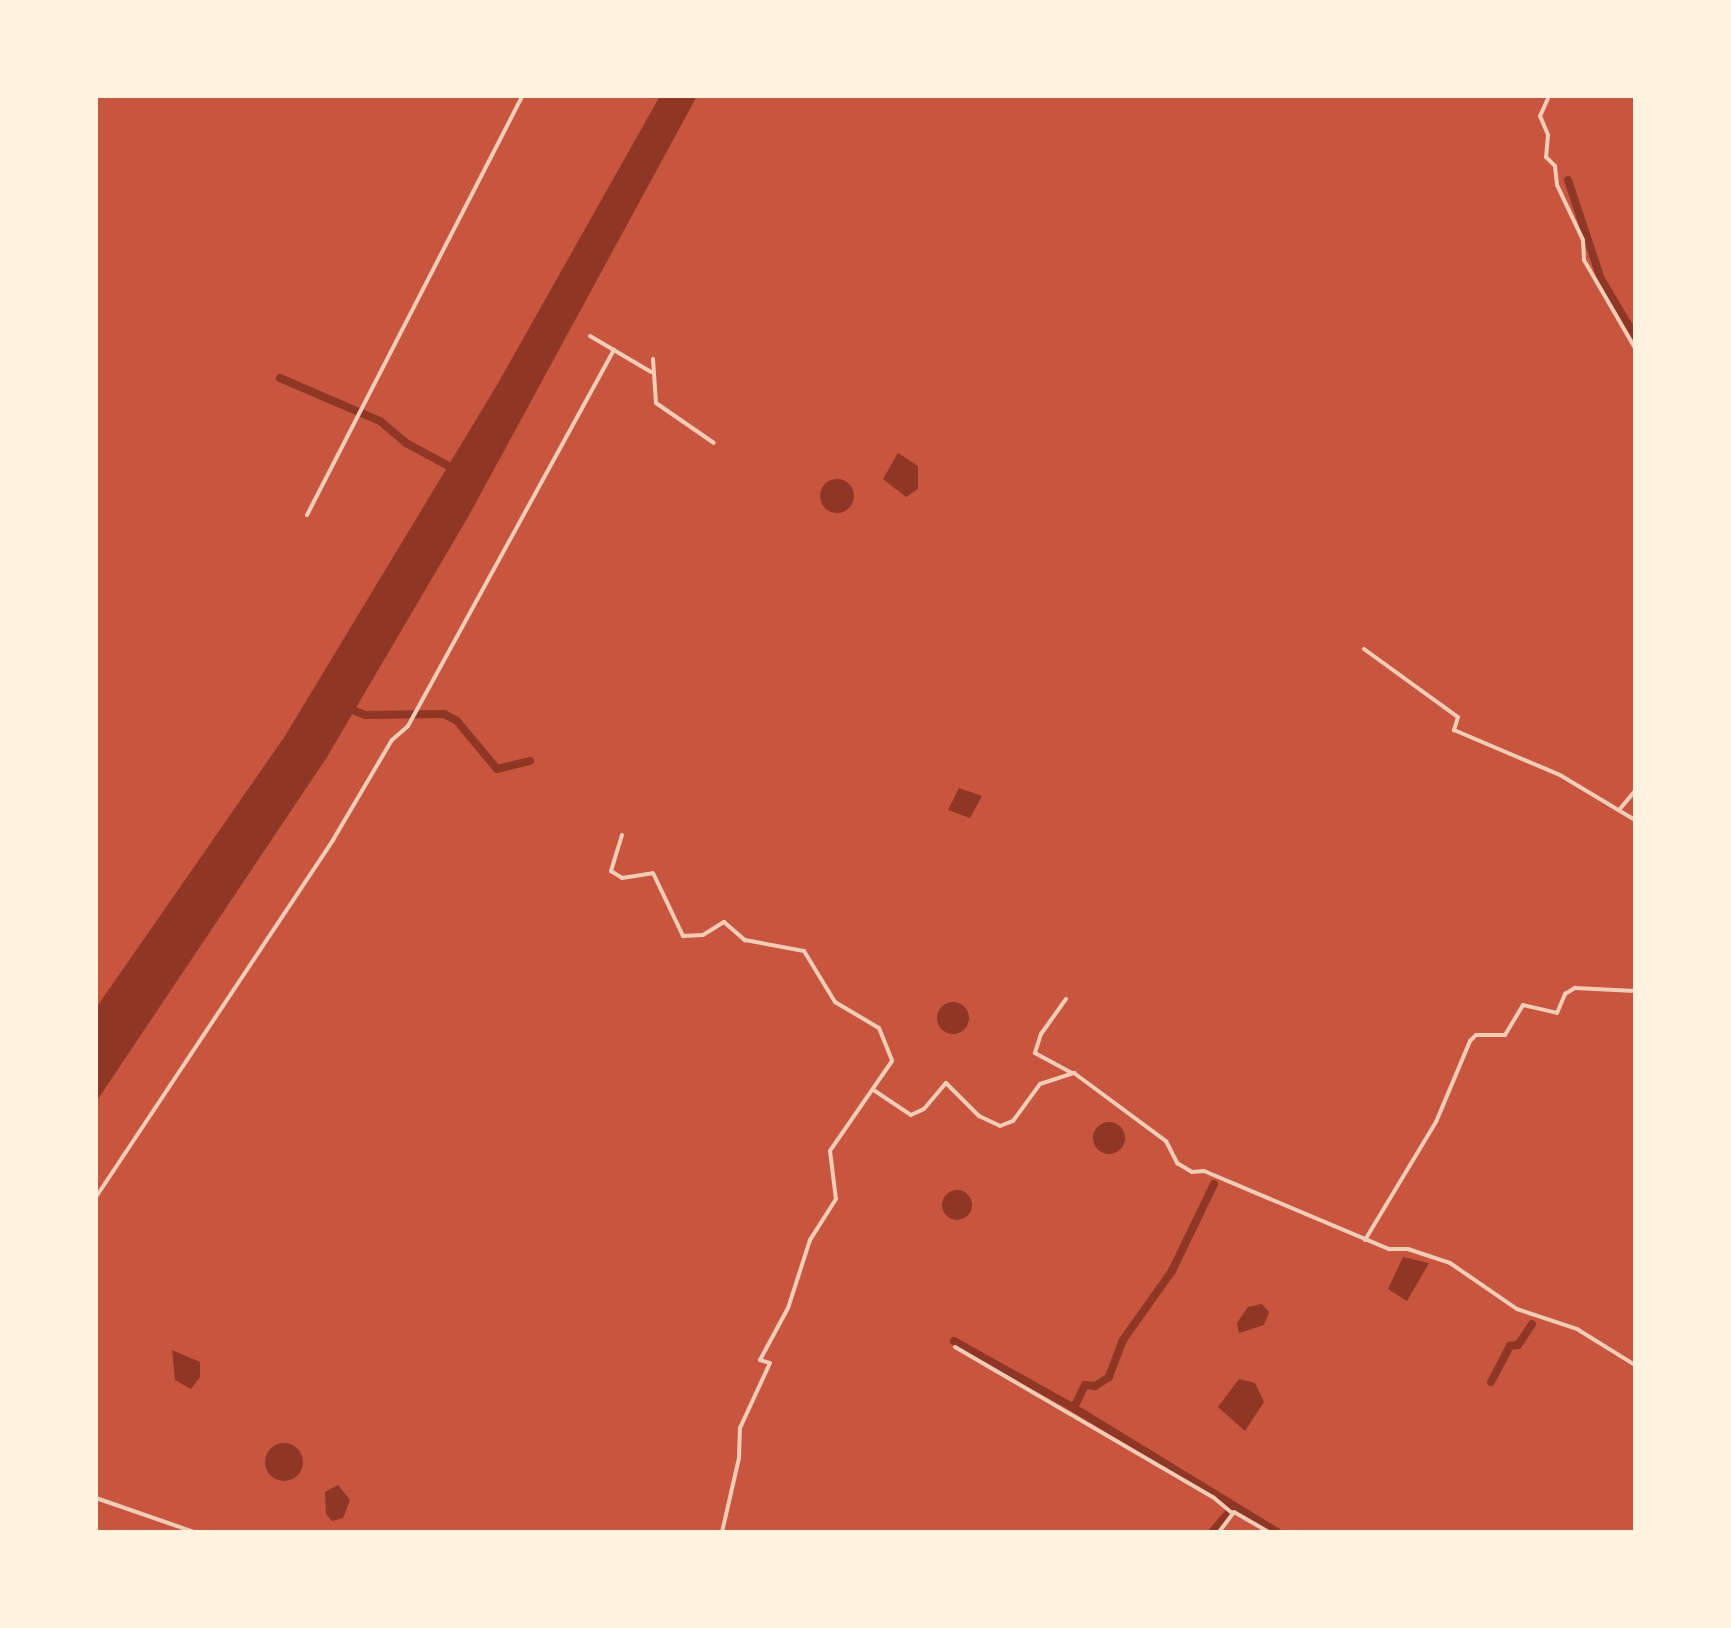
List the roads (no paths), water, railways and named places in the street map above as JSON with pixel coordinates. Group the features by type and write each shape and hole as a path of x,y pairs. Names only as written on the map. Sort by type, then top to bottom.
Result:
{"street":[{"path":"307,515 522,96"},
{"path":"1549,96 1540,116 1548,135 1546,157 1555,166 1557,185 1583,240 1584,260 1635,348"},
{"path":"590,336 651,372"},
{"path":"96,1197 333,840 392,740 408,726 614,350"},
{"path":"653,359 651,372 656,403 714,443"},
{"path":"1364,649 1458,717 1454,730 1560,775 1635,820"},
{"path":"1619,810 1635,791"},
{"path":"622,835 611,871 622,878 653,873 675,916 675,929 683,936 703,935 724,922 745,940 797,948 811,957 835,1002 869,1018 887,1044 892,1061 875,1091"},
{"path":"1365,1240 1436,1122 1476,1035 1505,1035 1523,1005 1557,1013 1565,994 1575,988 1635,991"},
{"path":"1066,999 1041,1034 1035,1053 1074,1073 1166,1141 1177,1163 1365,1240 1450,1263 1517,1309 1577,1329 1635,1365"},
{"path":"722,1532 741,1449 740,1428 770,1363 760,1360 788,1308 810,1240 836,1199 830,1151 861,1111 867,1090 875,1091 911,1115 924,1109 946,1083 979,1116 1000,1126 1013,1121 1040,1084 1074,1073"},
{"path":"955,1347 1172,1472 1232,1514 1268,1532"},
{"path":"96,1498 194,1532"},
{"path":"1219,1532 1232,1514"}],"waterway":[{"path":"1568,180 1601,279 1635,336"},
{"path":"280,378 380,421 406,443 458,471"},
{"path":"347,708 365,715 444,714 457,721 497,769 530,761"},
{"path":"1214,1184 1172,1271 1123,1340 1109,1377 1095,1386 1085,1385 1074,1408 1277,1532"},
{"path":"1491,1382 1510,1346 1518,1345 1532,1324"},
{"path":"954,1341 1074,1408"},
{"path":"1212,1532 1234,1507"}]}
